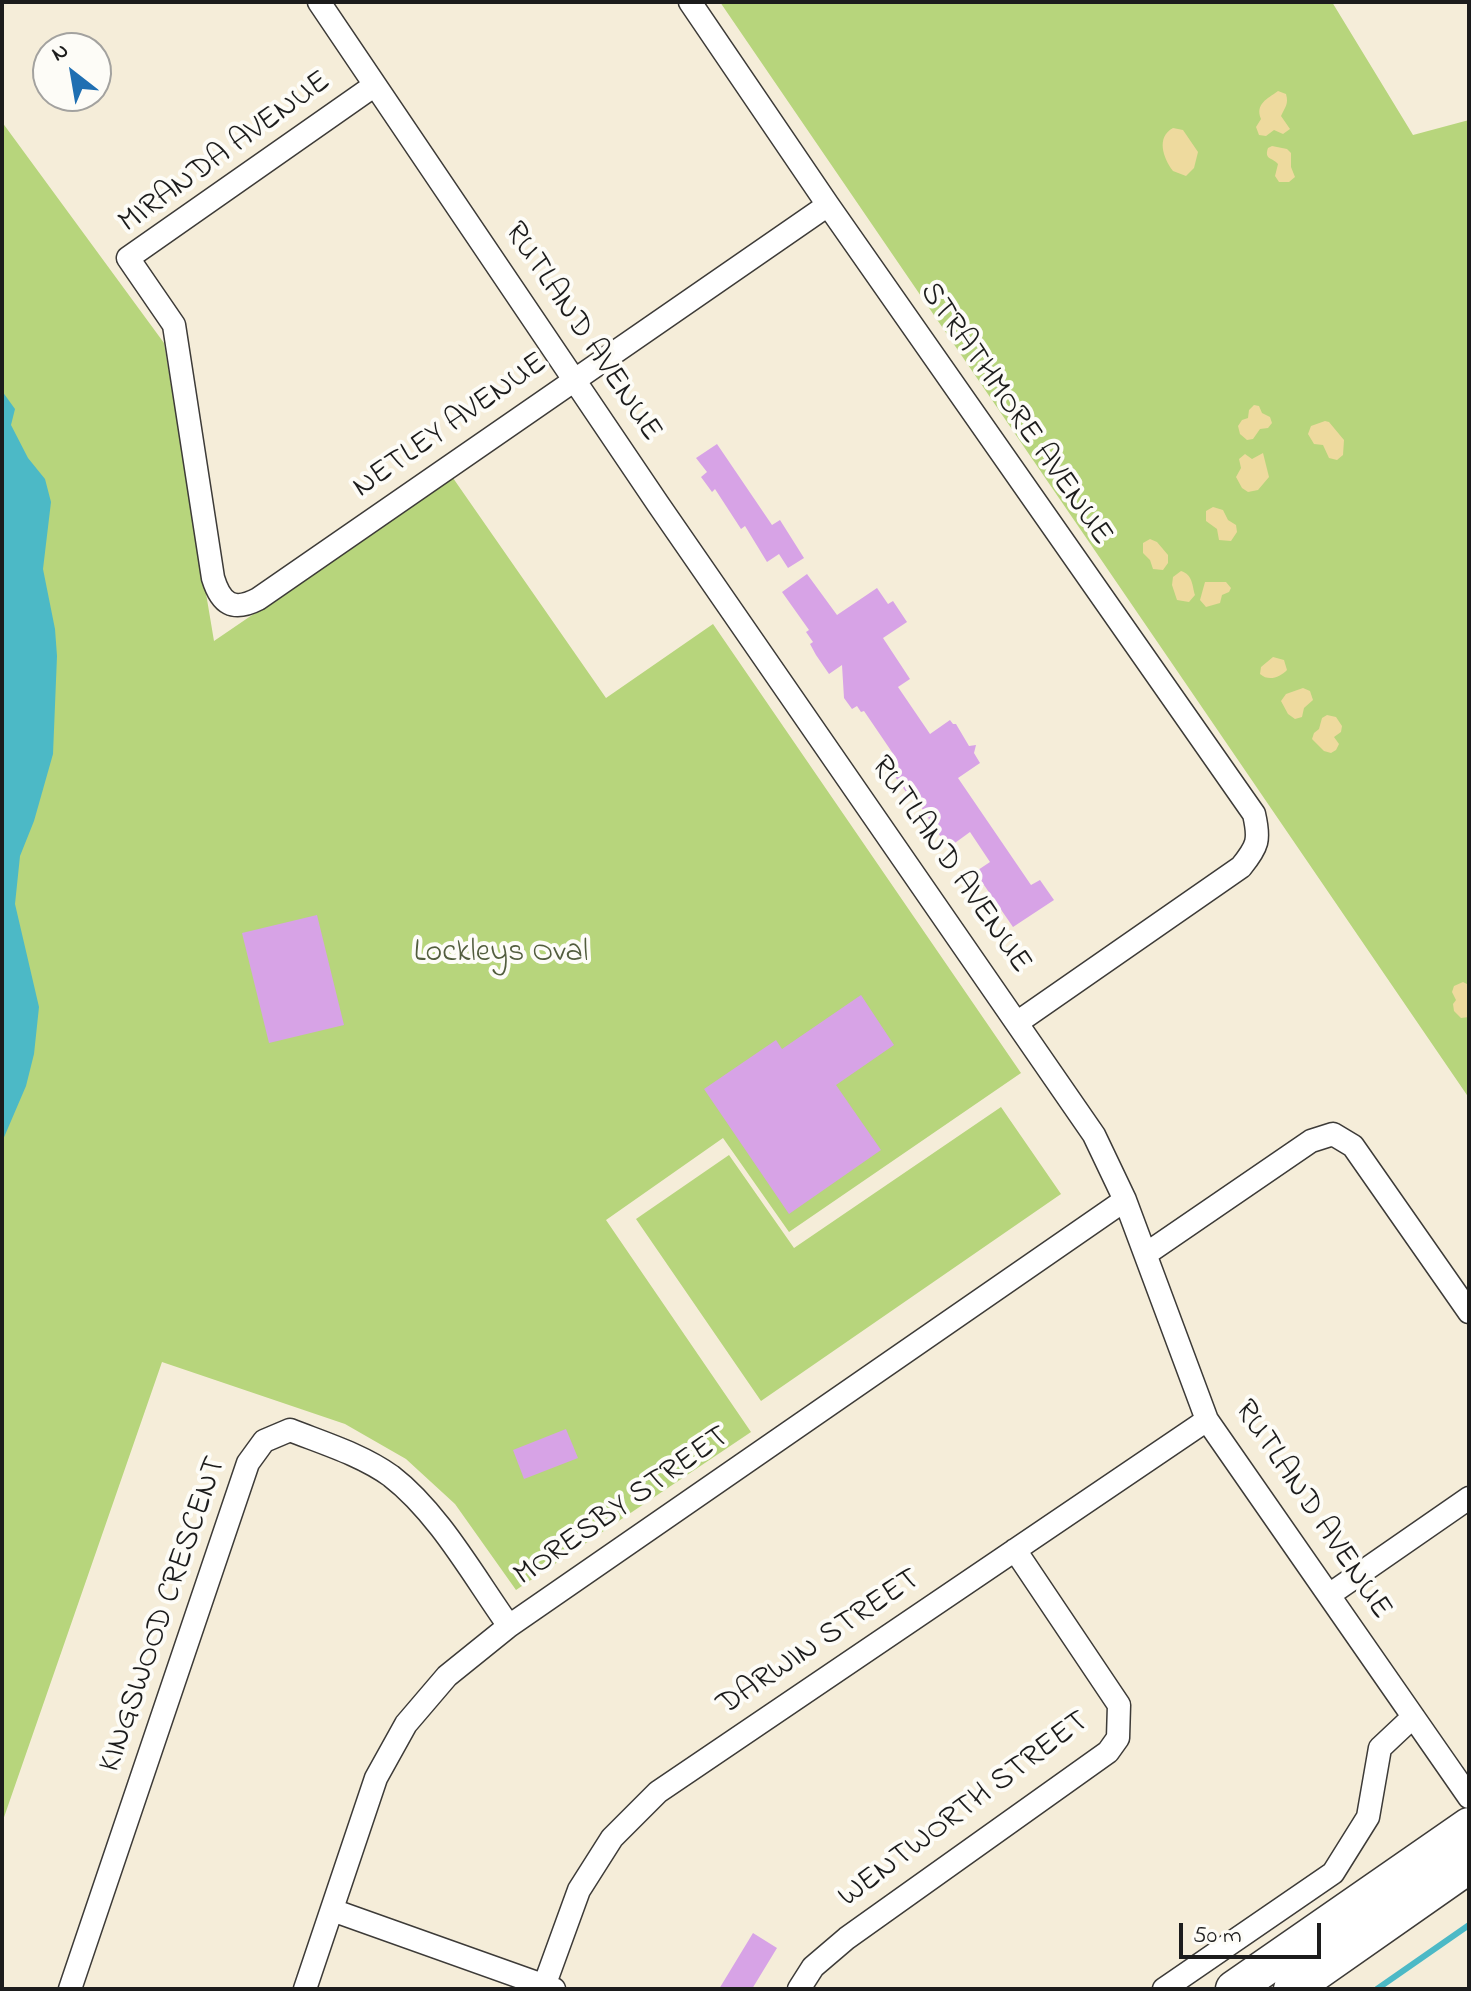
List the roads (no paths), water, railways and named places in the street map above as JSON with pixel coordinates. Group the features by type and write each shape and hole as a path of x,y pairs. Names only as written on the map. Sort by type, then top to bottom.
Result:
{"main road":[{"path":"1234,1989 1469,1826"},
{"path":"1292,1989 1466,1862"}],"street":[{"name":"RUTLAND AVENUE","path":"319,2 574,380 1094,1135 1125,1200 1207,1420 1467,1791"},
{"name":"STRATHMORE AVENUE","path":"690,2 828,205 1254,814 1259,835 1253,852 1241,867 1018,1022"},
{"name":"MIRANDA AVENUE","path":"225,601 213,578 174,325 128,258 375,85"},
{"name":"NETLEY AVENUE","path":"225,601 239,606 258,599 828,205"},
{"path":"1146,1254 1311,1141 1333,1134 1353,1146 1469,1312"},
{"name":"MORESBY STREET","path":"305,1989 376,1778 406,1724 447,1676 509,1626 1125,1200"},
{"name":"DARWIN STREET","path":"547,1988 579,1890 612,1838 658,1792 1207,1420"},
{"name":"KINGSWOOD CRESCENT","path":"70,1989 248,1463 264,1441 290,1430 340,1450 389,1475 427,1511 509,1626"},
{"path":"1329,1595 1469,1498"},
{"name":"WENTWORTH STREET","path":"799,1989 813,1967 847,1938 1108,1752 1118,1738 1119,1705 1015,1550"},
{"path":"1164,1989 1333,1873 1368,1817 1380,1748 1413,1717"},
{"path":"332,1910 547,1988"}],"water":[{"path":"2,391 15,409 11,425 28,458 45,479 51,502 43,569 57,656 53,754 34,821 20,856 15,904 39,1007 34,1054 26,1086 2,1142"}],"waterway":[{"path":"1377,1989 1469,1925"}],"park label":[{"name":"Lockleys Oval","path":"501,955"}]}
